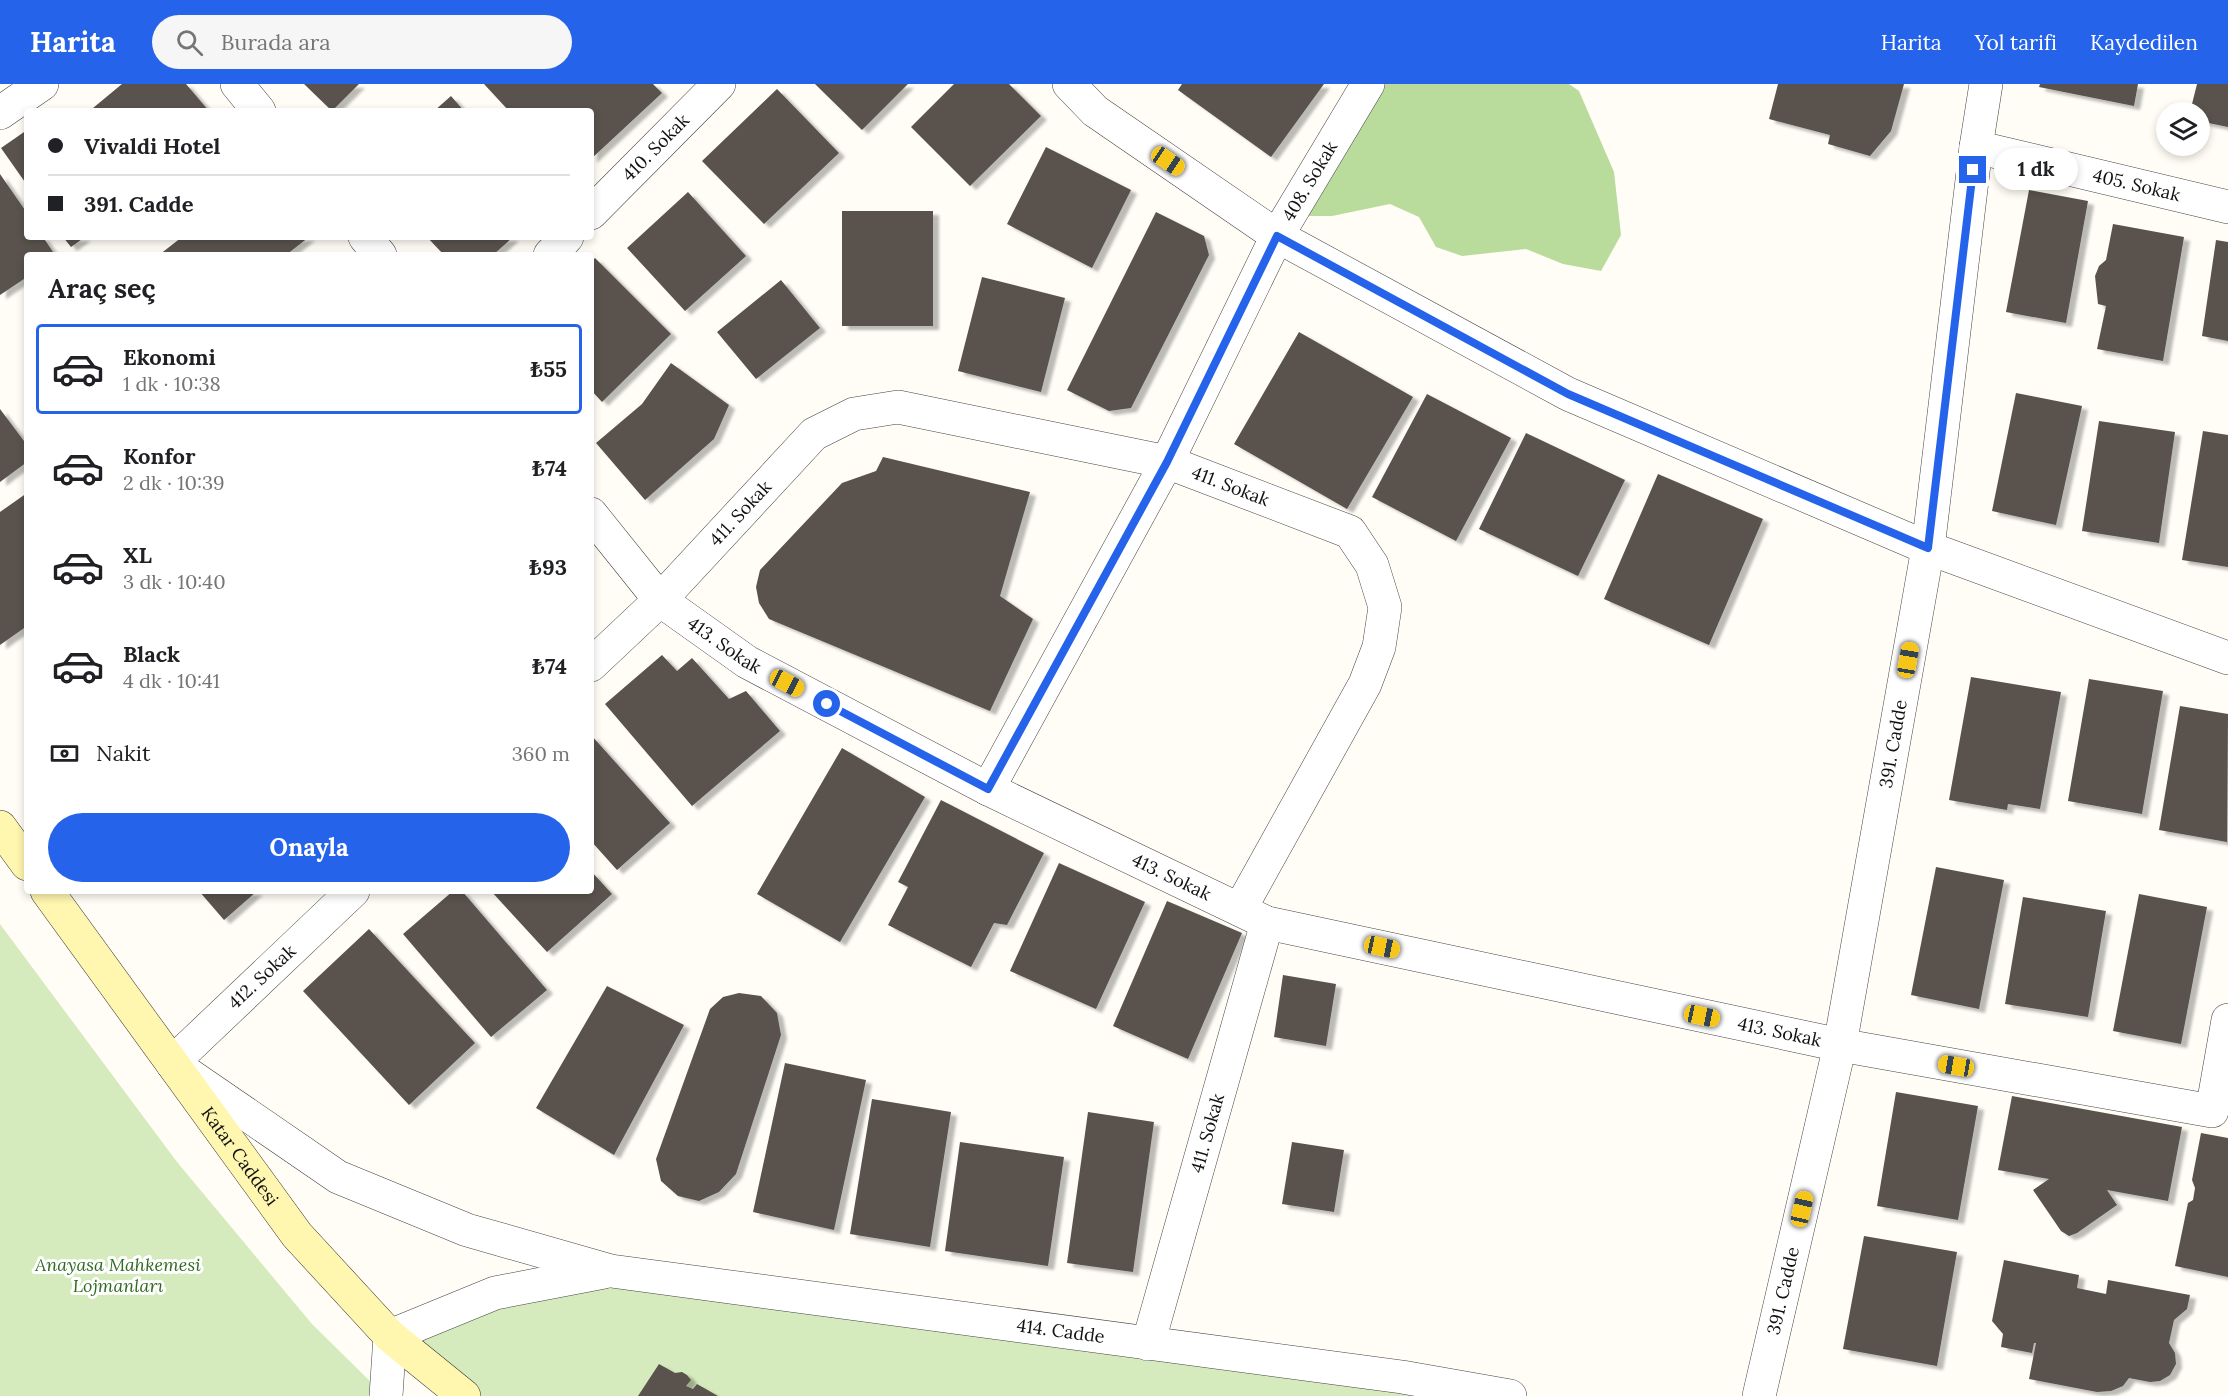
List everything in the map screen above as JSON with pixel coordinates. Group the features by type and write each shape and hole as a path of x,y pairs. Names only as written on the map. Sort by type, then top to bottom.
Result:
{"main road":[{"path":"0,827 24,860"},
{"name":"Katar Caddesi","path":"48,894 297,1235 390,1336 464,1396"}],"street":[{"path":"0,113 42,84"},
{"path":"237,84 257,108"},
{"name":"410. Sokak","path":"594,210 719,84"},
{"path":"1069,84 1095,111 1277,236 1568,394 1928,548 2228,658"},
{"name":"408. Sokak","path":"988,789 1167,462 1277,236 1368,84"},
{"name":"391. Cadde","path":"1759,1396 1840,1045 1928,548 1976,147 1986,84"},
{"name":"405. Sokak","path":"1976,147 2228,207"},
{"path":"368,240 378,252"},
{"path":"553,252 564,240"},
{"name":"411. Sokak","path":"660,600 814,434 854,414 898,407 1167,462 1350,532 1372,565 1385,607 1379,647 1365,684 1254,916 1148,1344"},
{"name":"413. Sokak","path":"594,518 660,600 747,662 988,789 1254,916 1840,1045 2220,1113"},
{"path":"594,662 660,600"},
{"name":"412. Sokak","path":"172,1063 350,894"},
{"path":"2220,1113 2228,1020"},
{"path":"172,1063 338,1177 467,1230 611,1271"},
{"path":"386,1396 390,1336 495,1293 611,1271"},
{"name":"414. Cadde","path":"611,1271 1402,1377 1510,1396"}],"green space":[{"path":"1368,84 1569,84 1579,91 1614,172 1621,235 1601,271 1563,264 1526,249 1462,256 1436,247 1419,217 1390,204 1332,216 1289,216"},
{"name":"Anayasa Mahkemesi Lojmanları","path":"0,924 177,1162 312,1324 385,1396 0,1396"},
{"path":"611,1271 1402,1377 1411,1396 464,1396 390,1336"}],"building":[{"path":"122,84 186,84 206,108 93,108"},
{"path":"304,84 359,84 335,108 329,108"},
{"path":"484,84 653,84 662,93 594,156 594,108 506,108"},
{"path":"815,84 908,84 862,130"},
{"path":"954,84 1009,84 1041,116 970,186 911,127"},
{"path":"1182,84 1324,84 1271,157 1178,90"},
{"path":"1778,84 1904,84 1891,131 1870,156 1828,144 1830,135 1769,119"},
{"path":"2040,84 2138,84 2134,106 2039,87"},
{"path":"2197,84 2228,84 2228,127 2210,123 2210,102 2192,102"},
{"path":"777,89 839,153 764,224 702,161"},
{"path":"451,96 461,108 437,108"},
{"path":"24,132 24,181 1,148"},
{"path":"1046,147 1131,190 1092,268 1007,224"},
{"path":"0,174 24,209 24,240 45,240 53,252 24,252 24,279 0,295"},
{"path":"2029,190 2088,201 2066,323 2006,312"},
{"path":"688,192 746,256 685,311 627,248"},
{"path":"842,211 933,211 933,326 842,326"},
{"path":"1156,212 1204,236 1209,255 1131,408 1109,411 1067,390"},
{"path":"2113,224 2184,237 2163,361 2097,349 2106,306 2098,304 2095,276 2099,266 2106,260"},
{"path":"65,240 81,240 71,247"},
{"path":"178,240 305,240 290,252 163,252"},
{"path":"430,240 510,240 496,252 441,252"},
{"path":"2216,240 2228,242 2228,341 2202,336"},
{"path":"594,259 671,334 602,402 594,393"},
{"path":"982,277 1065,298 1041,392 958,371"},
{"path":"781,280 820,328 756,379 717,332"},
{"path":"1299,332 1413,397 1347,509 1234,444"},
{"path":"671,363 729,405 714,439 645,500 596,443 642,404"},
{"path":"2016,393 2082,406 2056,525 1992,511"},
{"path":"1427,394 1511,438 1456,541 1372,497"},
{"path":"0,409 24,441 24,464 0,482"},
{"path":"2099,421 2175,432 2159,543 2082,531"},
{"path":"2203,431 2228,435 2228,567 2182,560"},
{"path":"1526,433 1625,480 1578,576 1479,529"},
{"path":"883,457 1030,492 1000,596 1033,619 990,711 769,619 759,603 756,587 760,570 842,483 876,471"},
{"path":"1658,474 1763,519 1709,645 1604,599"},
{"path":"24,495 24,628 0,645 0,512"},
{"path":"662,655 677,671 692,658 729,699 746,691 780,731 692,806 605,704"},
{"path":"1971,677 2061,692 2040,809 2008,804 2007,810 1949,800"},
{"path":"2089,679 2163,691 2142,814 2068,801"},
{"path":"2180,706 2228,714 2227,842 2159,830"},
{"path":"594,738 670,823 617,870 594,844"},
{"path":"842,748 925,797 840,942 757,894"},
{"path":"941,800 1044,853 1007,925 994,923 971,967 888,925 908,887 898,882"},
{"path":"1059,863 1145,902 1096,1009 1010,971"},
{"path":"1936,867 2004,880 1979,1009 1911,995"},
{"path":"594,874 612,894 547,952 494,894 594,894"},
{"path":"202,894 254,894 224,920"},
{"path":"450,894 465,894 547,990 491,1037 403,934"},
{"path":"2139,894 2207,907 2181,1044 2113,1031"},
{"path":"2023,897 2106,911 2088,1017 2005,1004"},
{"path":"1167,901 1242,933 1188,1059 1113,1026"},
{"path":"369,929 475,1043 409,1105 303,991"},
{"path":"1283,975 1336,984 1326,1046 1274,1037"},
{"path":"607,986 684,1025 614,1155 536,1108"},
{"path":"739,993 761,996 777,1013 781,1035 736,1174 719,1192 699,1201 678,1196 661,1181 656,1159 710,1009 723,997"},
{"path":"785,1063 866,1080 834,1230 753,1212"},
{"path":"1896,1092 1978,1106 1958,1220 1877,1206"},
{"path":"2012,1096 2182,1127 2168,1201 2107,1190 2117,1205 2077,1233 2069,1236 2061,1231 2033,1190 2049,1179 1998,1170"},
{"path":"872,1099 951,1112 930,1247 850,1234"},
{"path":"1088,1112 1154,1122 1133,1272 1067,1263"},
{"path":"2201,1133 2228,1138 2228,1277 2175,1266 2188,1203 2193,1200 2195,1188 2192,1180"},
{"path":"960,1142 1064,1157 1048,1266 945,1251"},
{"path":"1292,1142 1344,1150 1334,1212 1282,1204"},
{"path":"1864,1236 1957,1252 1937,1366 1843,1349"},
{"path":"2004,1260 2079,1275 2077,1288 2106,1294 2108,1280 2190,1295 2187,1309 2174,1320 2169,1343 2175,1353 2176,1364 2170,1375 2160,1381 2150,1382 2129,1378 2123,1386 2111,1391 2097,1392 2029,1379 2036,1343 2034,1343 2032,1353 2001,1347 2003,1334 1992,1321"},
{"path":"659,1364 675,1373 682,1372 687,1375 691,1380 686,1386 693,1389 697,1384 718,1396 638,1396"}],"route":[{"path":"827,704 988,789 1167,462 1277,236 1568,394 1928,548 1973,170"}]}
